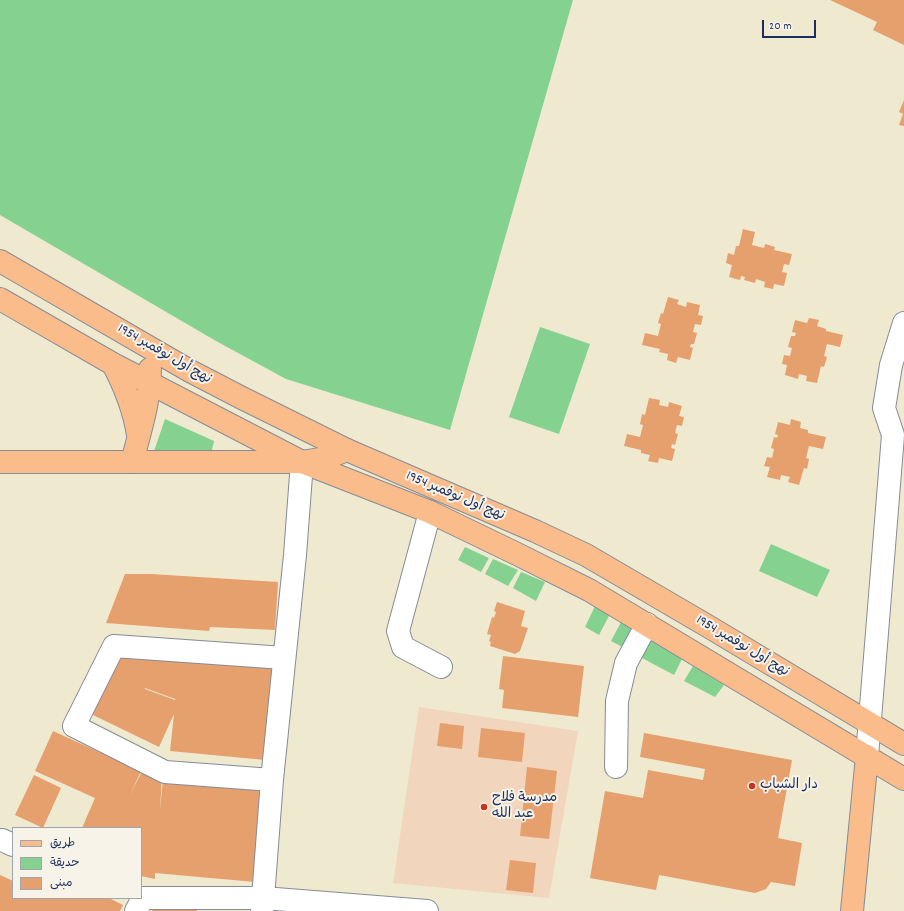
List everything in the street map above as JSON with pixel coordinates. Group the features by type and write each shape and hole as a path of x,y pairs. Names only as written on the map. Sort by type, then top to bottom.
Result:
{"main road":[{"name":"نهج أول نوفمبر 1954","path":"0,261 190,371 236,395 347,450 535,531 586,555 904,744"},
{"name":"نهج أول نوفمبر 1954","path":"0,299 113,364 302,462 430,512 589,590 904,779"},
{"path":"132,462 146,411 150,383 150,369 144,343"},
{"path":"113,364 130,399 138,438"},
{"path":"0,462 302,462 333,457 347,450"},
{"path":"852,911 867,756"}],"street":[{"path":"894,435 884,408 892,365 904,323"},
{"path":"867,756 894,435 904,416"},
{"path":"262,905 272,780 295,555 302,462"},
{"path":"430,512 398,631 403,647 441,667"},
{"path":"616,767 616,702 626,663 647,624"},
{"path":"272,780 165,772 74,726 114,646 284,658"},
{"path":"140,902 426,911"}],"shaded area":[{"name":"مدرسة فلاح عبد الله","path":"419,707 578,731 549,898 393,883"}],"green space":[{"path":"0,0 573,0 450,430 286,379 216,341 0,215"},
{"path":"540,327 590,344 559,434 509,417"},
{"path":"165,419 214,441 211,454 153,454"},
{"path":"771,544 830,570 817,597 759,571"},
{"path":"465,547 489,558 481,572 458,560"},
{"path":"493,559 518,570 508,586 485,574"},
{"path":"521,572 545,582 536,601 513,588"},
{"path":"595,606 610,614 599,635 585,627"},
{"path":"621,622 637,631 626,649 611,641"},
{"path":"651,640 682,659 674,675 642,658"},
{"path":"693,666 724,685 715,697 684,681"}],"building":[{"path":"830,0 904,0 904,45 873,30 877,22"},
{"path":"904,100 904,126 899,125 903,114 899,112"},
{"path":"743,229 755,232 752,245 764,248 765,244 775,247 774,250 792,254 789,265 784,264 782,272 787,273 784,286 774,284 773,289 764,287 765,282 756,279 755,283 744,280 745,277 741,276 740,280 729,277 732,265 726,263 728,253 734,255 736,246 739,246"},
{"path":"668,297 679,300 677,304 686,307 687,302 700,305 698,315 703,316 701,325 695,324 693,332 697,333 694,344 691,344 690,347 693,348 690,360 678,357 676,363 667,360 668,354 659,352 660,349 642,345 645,333 658,336 661,324 658,323 661,313 663,314"},
{"path":"809,318 819,320 817,326 826,329 826,331 843,335 840,347 827,344 824,356 827,357 824,367 821,366 817,383 806,381 807,376 799,374 798,379 785,375 787,365 782,364 784,355 790,356 792,348 788,347 791,336 795,336 796,333 792,332 795,320 807,323"},
{"path":"649,398 660,400 659,405 668,407 669,402 682,406 679,416 684,417 682,426 677,425 675,433 678,434 675,445 672,444 671,448 675,449 672,461 659,458 658,463 648,461 650,455 641,453 641,450 624,446 627,434 640,437 643,425 640,424 642,414 645,415"},
{"path":"791,419 801,422 800,428 808,430 808,433 826,437 823,449 809,446 806,458 809,459 807,469 804,468 799,485 788,482 790,477 781,475 780,480 767,477 770,467 764,466 767,457 772,458 774,449 771,448 774,437 777,438 778,435 775,434 778,422 790,425"},
{"path":"125,574 151,574 278,582 275,630 210,627 209,631 106,623"},
{"path":"497,602 525,611 521,626 528,628 520,651 515,654 490,646 491,642 489,641 491,635 487,634 492,617 494,618 496,612 494,611"},
{"path":"122,648 273,667 265,760 170,751 174,714 159,747 91,714","holes":["145,688 175,699 175,700"]},
{"path":"503,656 584,666 578,717 502,708 504,690 499,689"},
{"path":"440,723 464,726 462,749 437,746"},
{"path":"481,728 525,733 522,762 478,757"},
{"path":"53,731 141,771 129,797 142,771 162,775 160,810 163,780 263,789 255,882 155,873 155,879 142,876 142,827 82,827 95,798 35,771"},
{"path":"644,733 792,760 778,838 802,843 795,886 771,882 766,889 755,893 659,875 656,890 590,878 605,791 643,798 648,770 703,780 705,769 640,757"},
{"path":"527,767 557,771 549,839 520,836"},
{"path":"34,775 61,788 43,827 15,815"},
{"path":"510,860 536,863 533,893 506,890"},
{"path":"0,875 12,881 12,899 111,899 123,905 120,911 0,911"},
{"path":"154,906 197,910 197,911 152,911"}],"place":[{"name":"دار الشباب","path":"752,786"},
{"name":"مدرسة فلاح عبد الله","path":"484,807"}]}
